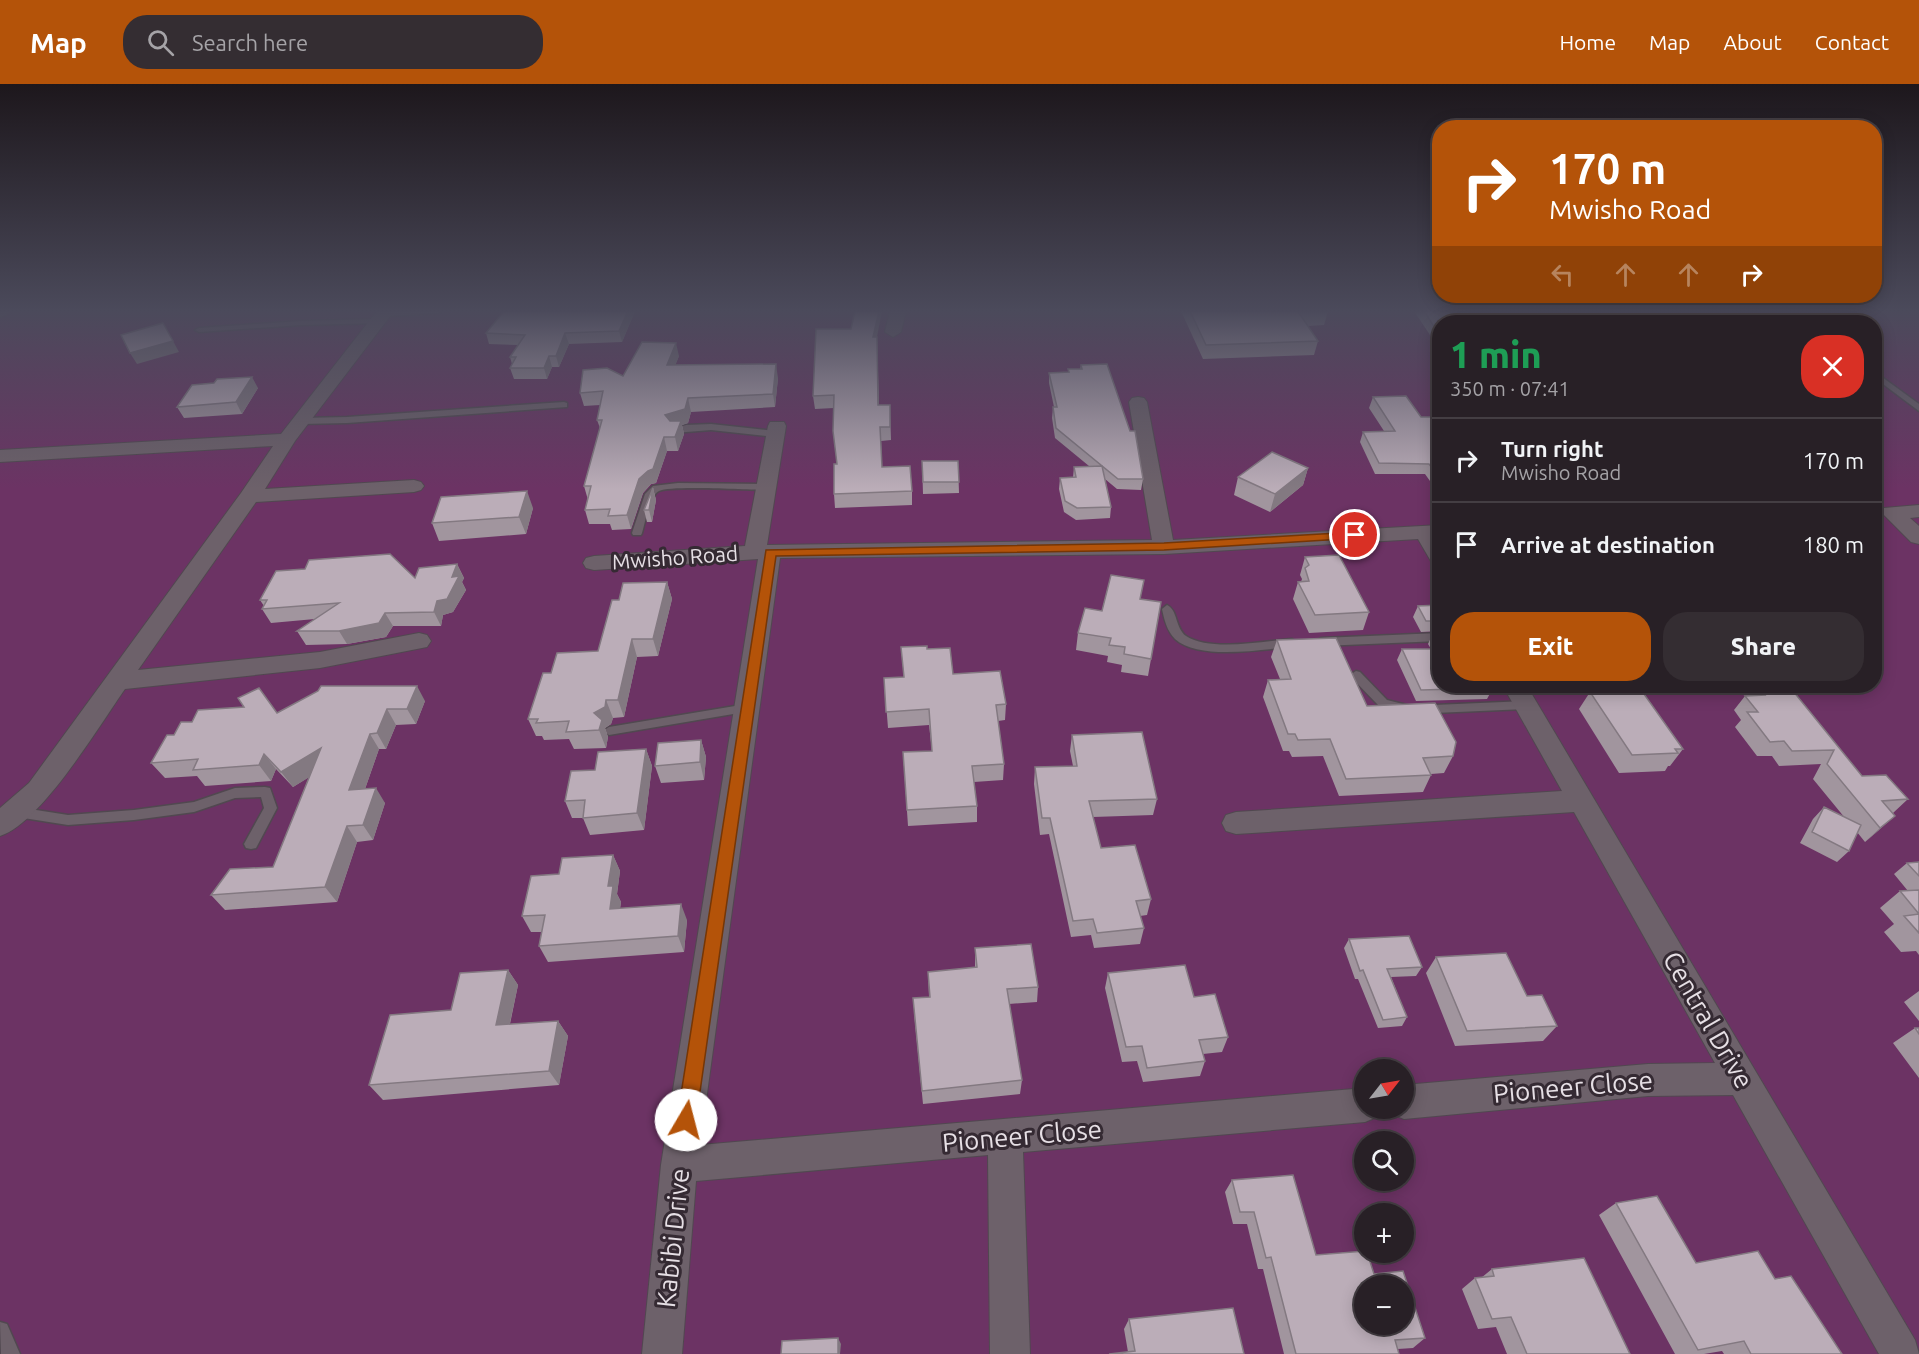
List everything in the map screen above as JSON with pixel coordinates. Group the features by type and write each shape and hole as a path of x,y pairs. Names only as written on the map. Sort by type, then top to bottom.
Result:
{"street":[{"path":"8,819 39,790 250,496 287,439 340,370"},
{"path":"1138,402 1164,547"},
{"name":"Kabibi Drive","path":"662,1354 680,1165 747,708 763,552 766,487 776,430"},
{"path":"0,456 287,439"},
{"path":"250,496 414,486"},
{"path":"1883,512 1919,511"},
{"path":"1883,512 1919,537"},
{"name":"Mwisho Road","path":"594,563 763,552 1164,547 1432,531"},
{"path":"117,681 320,660 419,641"},
{"name":"Central Drive","path":"1521,695 1900,1354"},
{"path":"1236,823 1581,801"},
{"name":"Pioneer Close","path":"1414,1101 1648,1080 1743,1079"},
{"name":"Pioneer Close","path":"680,1165 1354,1106"},
{"path":"1005,1137 1010,1354"}],"lane":[{"path":"1882,379 1919,408"},
{"path":"301,421 564,405"},
{"path":"674,430 704,428 776,430"},
{"path":"637,533 648,496 656,488 766,487"},
{"path":"1167,609 1172,625 1181,638 1205,647 1432,637"},
{"path":"1356,675 1383,702 1411,710 1521,695"},
{"path":"609,731 747,708"},
{"path":"8,819 68,820 135,815 194,807 235,792 265,792 271,808 251,844"},
{"path":"0,1331 11,1354"}],"shaded area":[{"path":"0,370 1432,370 1432,693 1882,693 1882,370 1919,370 1919,1354 9,1354 0,1333"}],"building":[{"path":"583,370 612,370 623,376 626,370 775,370 773,394 688,398 685,409 665,415 670,421 681,421 675,437 664,437 653,469 639,479 627,515 608,516 610,509 585,510 591,486 584,486 602,420 597,420 603,391 580,393"},
{"path":"814,370 877,370 878,405 890,405 890,427 880,427 882,467 910,466 912,491 834,494 834,464 837,464 833,431 834,395 813,396"},
{"path":"1068,370 1109,370 1130,431 1135,431 1143,479 1118,479 1056,428 1053,407 1057,407 1049,373 1069,372"},
{"path":"252,377 236,402 177,407 192,385 214,383 217,379"},
{"path":"1406,396 1421,417 1432,417 1432,468 1429,464 1379,463 1363,432 1395,431 1373,397"},
{"path":"1272,452 1308,468 1275,494 1238,477"},
{"path":"922,461 958,461 959,482 923,482"},
{"path":"1102,466 1111,507 1077,508 1065,501 1060,478 1076,477 1074,467"},
{"path":"653,488 649,510 644,510"},
{"path":"527,491 519,517 432,523 441,497"},
{"path":"390,554 415,578 419,568 457,564 452,577 459,576 447,599 437,601 434,612 385,613 379,623 339,631 297,631 339,603 262,609 267,600 260,600 276,571 305,569 309,560"},
{"path":"1339,555 1369,612 1315,615 1298,582 1309,581 1305,568 1309,565 1305,557"},
{"path":"1111,575 1144,580 1140,599 1161,602 1151,659 1124,654 1125,647 1109,645 1111,638 1078,633 1085,608 1102,611"},
{"path":"667,582 653,639 632,639 618,700 606,700 605,707 594,713 602,720 599,730 566,732 569,721 536,723 538,719 528,719 543,673 551,673 557,653 598,651 612,600 619,600 623,583"},
{"path":"1432,605 1432,621 1426,621 1418,606"},
{"path":"1336,638 1367,706 1435,703 1456,742 1453,756 1423,758 1431,775 1346,779 1330,739 1298,740 1295,734 1288,734 1268,680 1291,679 1277,640"},
{"path":"927,646 927,649 950,648 953,674 1000,671 1006,704 996,705 1004,764 972,766 977,806 907,810 903,752 932,751 929,709 886,712 884,678 904,677 901,647"},
{"path":"1402,649 1432,649 1432,690 1421,690"},
{"path":"321,686 417,686 407,709 387,709 377,733 370,734 349,790 376,788 363,825 347,826 325,887 211,895 230,869 273,867 321,748 281,772 264,754 259,765 193,770 198,759 151,763 167,735 174,735 181,722 192,722 198,710 244,707 238,698 259,688 277,713 318,691"},
{"path":"1591,693 1644,694 1683,749 1675,749 1678,753 1632,755"},
{"path":"1764,693 1795,693 1862,776 1886,775 1908,799 1882,801 1895,816 1880,828 1827,764 1834,750 1792,751 1784,741 1770,742 1747,712 1758,712 1745,696 1765,695"},
{"path":"1142,732 1157,799 1089,801 1101,848 1135,845 1151,899 1136,901 1144,928 1097,933 1093,919 1073,921 1050,818 1042,818 1035,767 1077,766 1072,735"},
{"path":"701,740 700,762 655,766 658,743"},
{"path":"646,749 637,813 583,818 585,800 565,801 571,771 595,770 598,752"},
{"path":"1824,807 1861,825 1849,851 1812,832"},
{"path":"613,855 608,886 613,886 610,909 681,904 678,936 539,946 545,915 522,916 531,876 559,874 562,858"},
{"path":"1919,862 1919,876 1907,863"},
{"path":"1919,890 1919,914 1900,891"},
{"path":"1919,914 1919,933 1904,916"},
{"path":"1409,936 1422,967 1387,969 1407,1017 1383,1020 1363,970 1360,971 1349,939"},
{"path":"1031,944 1038,987 1007,989 1022,1080 922,1091 913,998 930,997 928,972 977,967 975,948"},
{"path":"1506,953 1527,996 1542,995 1557,1026 1467,1031 1436,957"},
{"path":"1185,965 1194,997 1215,994 1228,1037 1199,1040 1205,1061 1147,1068 1142,1046 1126,1047 1108,973"},
{"path":"508,970 496,1025 558,1021 549,1071 369,1085 390,1015 451,1010 460,973"},
{"path":"1293,1175 1316,1255 1354,1252 1354,1263 1370,1263 1374,1274 1403,1271 1404,1275 1354,1275 1354,1335 1414,1335 1414,1304 1425,1338 1395,1340 1399,1354 1296,1354 1271,1257 1266,1258 1254,1212 1240,1212 1232,1180"},
{"path":"1657,1196 1696,1263 1758,1251 1775,1279 1791,1276 1842,1354 1751,1354 1744,1341 1698,1350 1616,1203"},
{"path":"1584,1258 1630,1354 1527,1354 1511,1317 1492,1319 1475,1278 1494,1276 1492,1269"},
{"path":"1233,1308 1244,1354 1109,1354 1135,1351 1129,1319"},
{"path":"838,1338 838,1354 781,1354 782,1341"}],"route":[{"path":"686,1120 770,552 1164,547 1355,535"}]}
